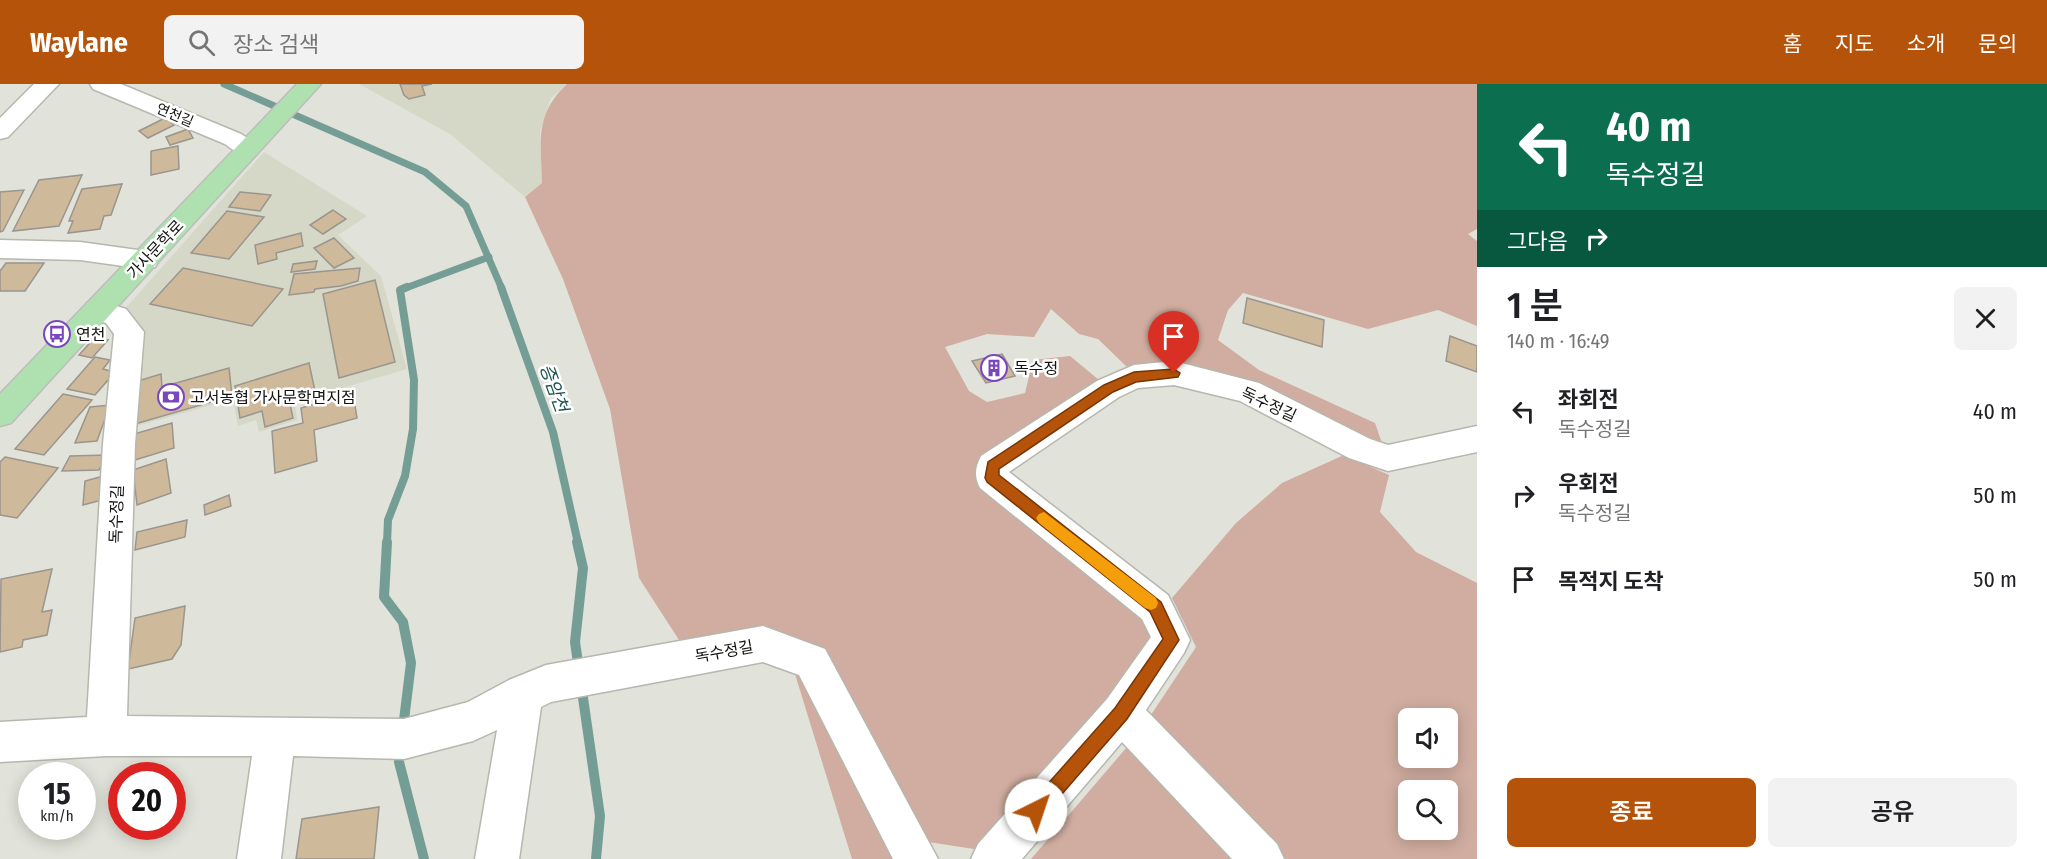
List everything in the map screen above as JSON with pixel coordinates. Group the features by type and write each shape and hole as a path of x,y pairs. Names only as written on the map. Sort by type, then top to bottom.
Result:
{"main road":[{"name":"가사문학로","path":"0,414 310,84"}],"street":[{"path":"5,122 35,93 48,84"},
{"name":"연천길","path":"101,84 251,146"},
{"path":"0,249 80,250 145,260"},
{"name":"독수정길","path":"97,310 116,316 129,332 119,444 106,736"},
{"name":"독수정길","path":"993,859 1121,713 1171,640 1155,607 992,478 993,466 1108,389 1134,377 1174,373 1248,391 1360,448 1388,458 1477,439"},
{"name":"독수정길","path":"0,742 106,736 404,739 472,721 534,689 764,644 812,662 916,859"},
{"path":"496,859 534,689"},
{"path":"1121,713 1262,859"},
{"path":"259,859 275,736"}],"shaded area":[{"path":"359,84 567,84 551,98 540,131 542,183 525,197 450,134"},
{"path":"567,84 1477,84 1477,229 1468,234 1477,241 1477,326 1438,310 1368,329 1243,293 1228,310 1218,340 1259,370 1375,423 1383,446 1171,363 1127,367 1098,339 1079,334 1051,309 1034,337 987,334 945,347 969,391 987,402 1025,393 1033,360 1070,356 1099,380 979,459 977,481 1143,613 1153,635 1106,701 974,849 928,842 765,628 679,640 639,578 610,409 563,279 525,197 542,183 541,142 544,118 556,95"},
{"path":"264,152 367,216 338,235 381,276 407,369 295,402 297,420 259,432 256,420 238,426 233,399 123,430 123,311"},
{"path":"1344,455 1389,475 1380,512 1416,552 1477,583 1477,859 1277,859 1145,724 1196,647 1172,598 1236,523 1282,483"},
{"path":"795,674 808,677 899,859 852,859"},
{"path":"1133,740 1246,859 1031,859"}],"building":[{"path":"400,84 432,84 422,86 425,95 409,99 404,95"},
{"path":"165,118 174,125 148,138 139,131"},
{"path":"188,129 193,138 170,145 166,137"},
{"path":"178,146 179,169 151,175 151,151"},
{"path":"82,175 59,226 13,231 39,180"},
{"path":"122,184 111,215 104,216 100,229 68,233 73,221 69,221 82,189"},
{"path":"24,190 3,231 0,232 0,192"},
{"path":"240,192 271,195 260,211 229,207"},
{"path":"333,210 346,219 323,234 310,225"},
{"path":"227,211 264,217 229,259 191,253"},
{"path":"301,233 303,246 276,253 277,259 258,264 255,245"},
{"path":"334,238 354,258 334,268 314,248"},
{"path":"317,261 315,269 291,272 293,264"},
{"path":"6,263 44,263 25,291 0,291 0,271"},
{"path":"183,268 283,289 252,326 150,304"},
{"path":"360,268 358,281 341,286 315,289 314,292 289,295 294,274"},
{"path":"375,280 395,362 339,378 323,294"},
{"path":"1247,298 1324,320 1322,347 1243,323"},
{"path":"1450,336 1477,346 1477,372 1446,361"},
{"path":"95,337 108,340 92,358 79,355"},
{"name":"독수정","path":"1002,354 1015,376 986,383 972,361"},
{"path":"95,357 110,360 103,369 111,371 108,380 95,395 67,389"},
{"path":"309,363 315,391 289,400 293,418 265,427 262,411 240,418 235,386"},
{"path":"229,368 232,396 128,426 128,384 161,374 162,387"},
{"path":"353,393 357,418 314,430 317,461 275,473 272,431 303,423 301,408"},
{"path":"63,394 92,400 44,455 15,449"},
{"path":"110,405 97,441 75,443 90,407"},
{"path":"172,423 174,448 135,460 134,434"},
{"path":"107,455 99,470 62,471 70,456"},
{"path":"5,457 58,468 17,518 0,515 0,462"},
{"path":"166,459 171,493 137,505 133,470"},
{"path":"107,475 106,499 83,505 85,481"},
{"path":"229,495 231,506 205,515 204,505"},
{"path":"187,520 185,537 135,550 137,532"},
{"path":"52,569 42,612 52,610 47,635 23,640 22,647 0,652 1,579"},
{"path":"185,606 181,645 172,659 128,669 135,618"},
{"path":"379,807 374,859 296,859 302,819"}],"waterway":[{"name":"증암천","path":"224,84 425,172 466,206 488,257"},
{"path":"403,289 488,257"},
{"name":"증암천","path":"488,257 502,289"},
{"path":"387,543 388,520 405,476 413,429 414,380 400,290 407,287"},
{"name":"증암천","path":"501,287 553,432 578,543"},
{"path":"387,542 384,597 403,622 411,663 404,720"},
{"name":"증암천","path":"577,542 583,568 575,642 579,670"},
{"name":"증암천","path":"581,684 600,816 596,859"},
{"path":"399,762 424,859"}],"slow traffic":[{"path":"1044,518 1151,603"}],"place":[{"name":"연천","path":"57,334"},
{"name":"독수정","path":"994,368"},
{"name":"고서농협 가사문학면지점","path":"171,397"}],"route":[{"path":"1036,810 1121,713 1171,640 1155,607 992,478 993,466 1108,389 1134,377 1174,373"}]}
